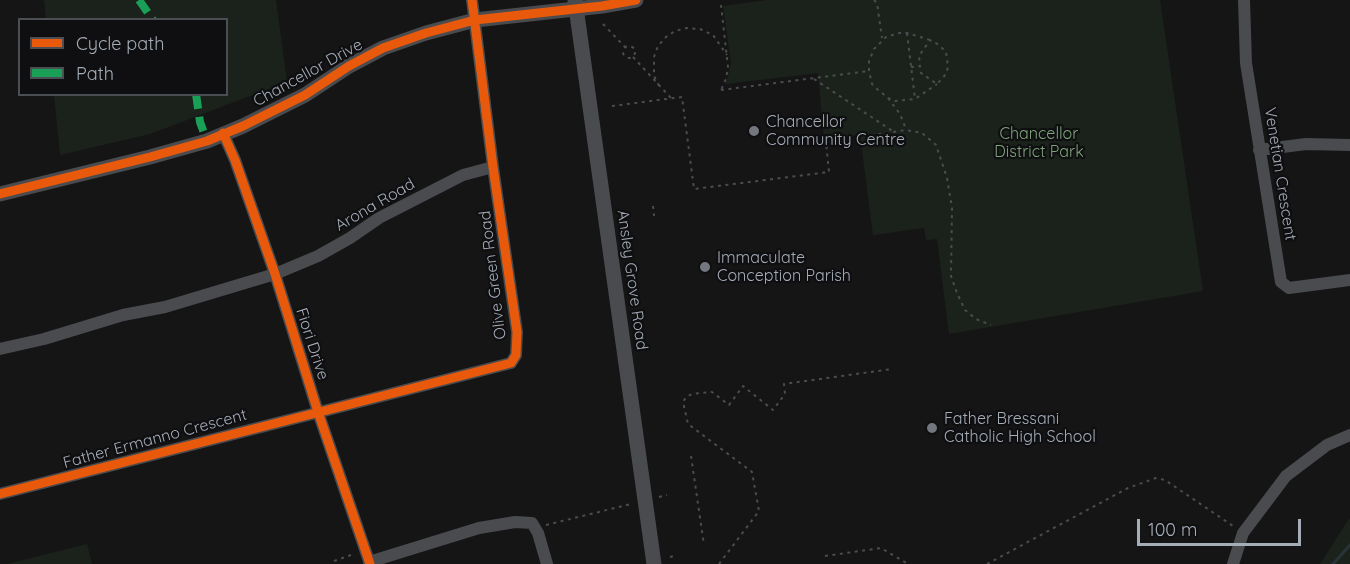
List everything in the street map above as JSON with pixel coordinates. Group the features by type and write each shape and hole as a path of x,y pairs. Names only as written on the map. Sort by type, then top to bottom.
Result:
{"street":[{"name":"Olive Green Road","path":"318,412 511,363 516,355 517,332 472,0"},
{"name":"Chancellor Drive","path":"0,194 207,141 305,95 349,66 383,48 426,33 475,20 575,4 636,0"},
{"name":"Venetian Crescent","path":"1244,0 1246,63 1281,282 1289,288 1350,280"},
{"name":"Ansley Grove Road","path":"575,4 654,564"},
{"name":"Fiori Drive","path":"223,133 235,160 274,274 368,559"},
{"path":"1259,150 1306,144 1350,145"},
{"name":"Arona Road","path":"274,274 318,256 379,218 463,175 493,167"},
{"path":"0,349 44,339 123,315 165,307 274,274"},
{"name":"Father Ermanno Crescent","path":"0,494 318,412"},
{"path":"1233,564 1243,533 1286,476 1327,445 1350,435"},
{"path":"368,559 479,528 515,522 532,523 538,533 547,564"}],"path":[{"path":"876,1 882,39"},
{"path":"721,5 728,67 721,90 869,71"},
{"path":"603,24 626,48"},
{"path":"659,86 654,76 654,57 658,46 675,31 687,28 700,29 712,35 727,55"},
{"path":"907,33 915,99"},
{"path":"888,98 905,101 915,99 937,84 946,74 948,61 943,48 930,40 907,33 892,34 882,39 871,54 869,71 872,84 888,98 900,114 906,130"},
{"path":"930,40 919,56 921,73 937,84"},
{"path":"626,48 630,46 634,49 633,57"},
{"path":"626,48 624,55 629,58 633,57 671,98"},
{"path":"911,67 920,66"},
{"path":"813,79 894,132"},
{"path":"612,106 682,97 693,189 829,172 826,142 906,130 922,134 936,145 941,157 952,208 951,276 965,310 976,319 991,325"},
{"path":"653,206 654,216"},
{"path":"719,564 759,511 752,472 688,424 683,402 686,397 692,394 712,392 729,405 743,386 773,410 785,394 784,384 892,369"},
{"path":"691,456 704,545"},
{"path":"987,564 1128,488 1156,478 1165,480 1243,533"},
{"path":"656,498 668,495"},
{"path":"545,525 631,504"},
{"path":"825,556 880,548 908,564"},
{"path":"670,556 677,555"},
{"path":"334,561 368,559"}],"green space":[{"path":"44,0 276,0 287,82 150,134 60,155 54,96 228,96 228,18 46,18"},
{"name":"Chancellor District Park","path":"766,0 1160,0 1203,291 949,334 937,239 926,240 924,228 873,235 860,135 824,139 818,73 726,84 731,63 723,6"},
{"path":"1350,519 1350,564 1320,564 1348,520"},
{"path":"87,544 92,564 7,564"}],"waterway":[{"path":"1333,564 1350,545"}],"marked path":[{"path":"139,0 152,18"},
{"path":"196,96 200,122 207,141"}],"cycle path":[{"path":"0,494 511,363 516,355 517,332 472,0"},
{"path":"0,194 207,141 305,95 349,66 383,48 426,33 475,20 636,0"},
{"path":"223,133 235,160 275,274 318,412 370,564"}],"place":[{"name":"Chancellor Community Centre","path":"754,131"},
{"name":"Immaculate Conception Parish","path":"705,267"},
{"name":"Father Bressani Catholic High School","path":"932,428"}]}
